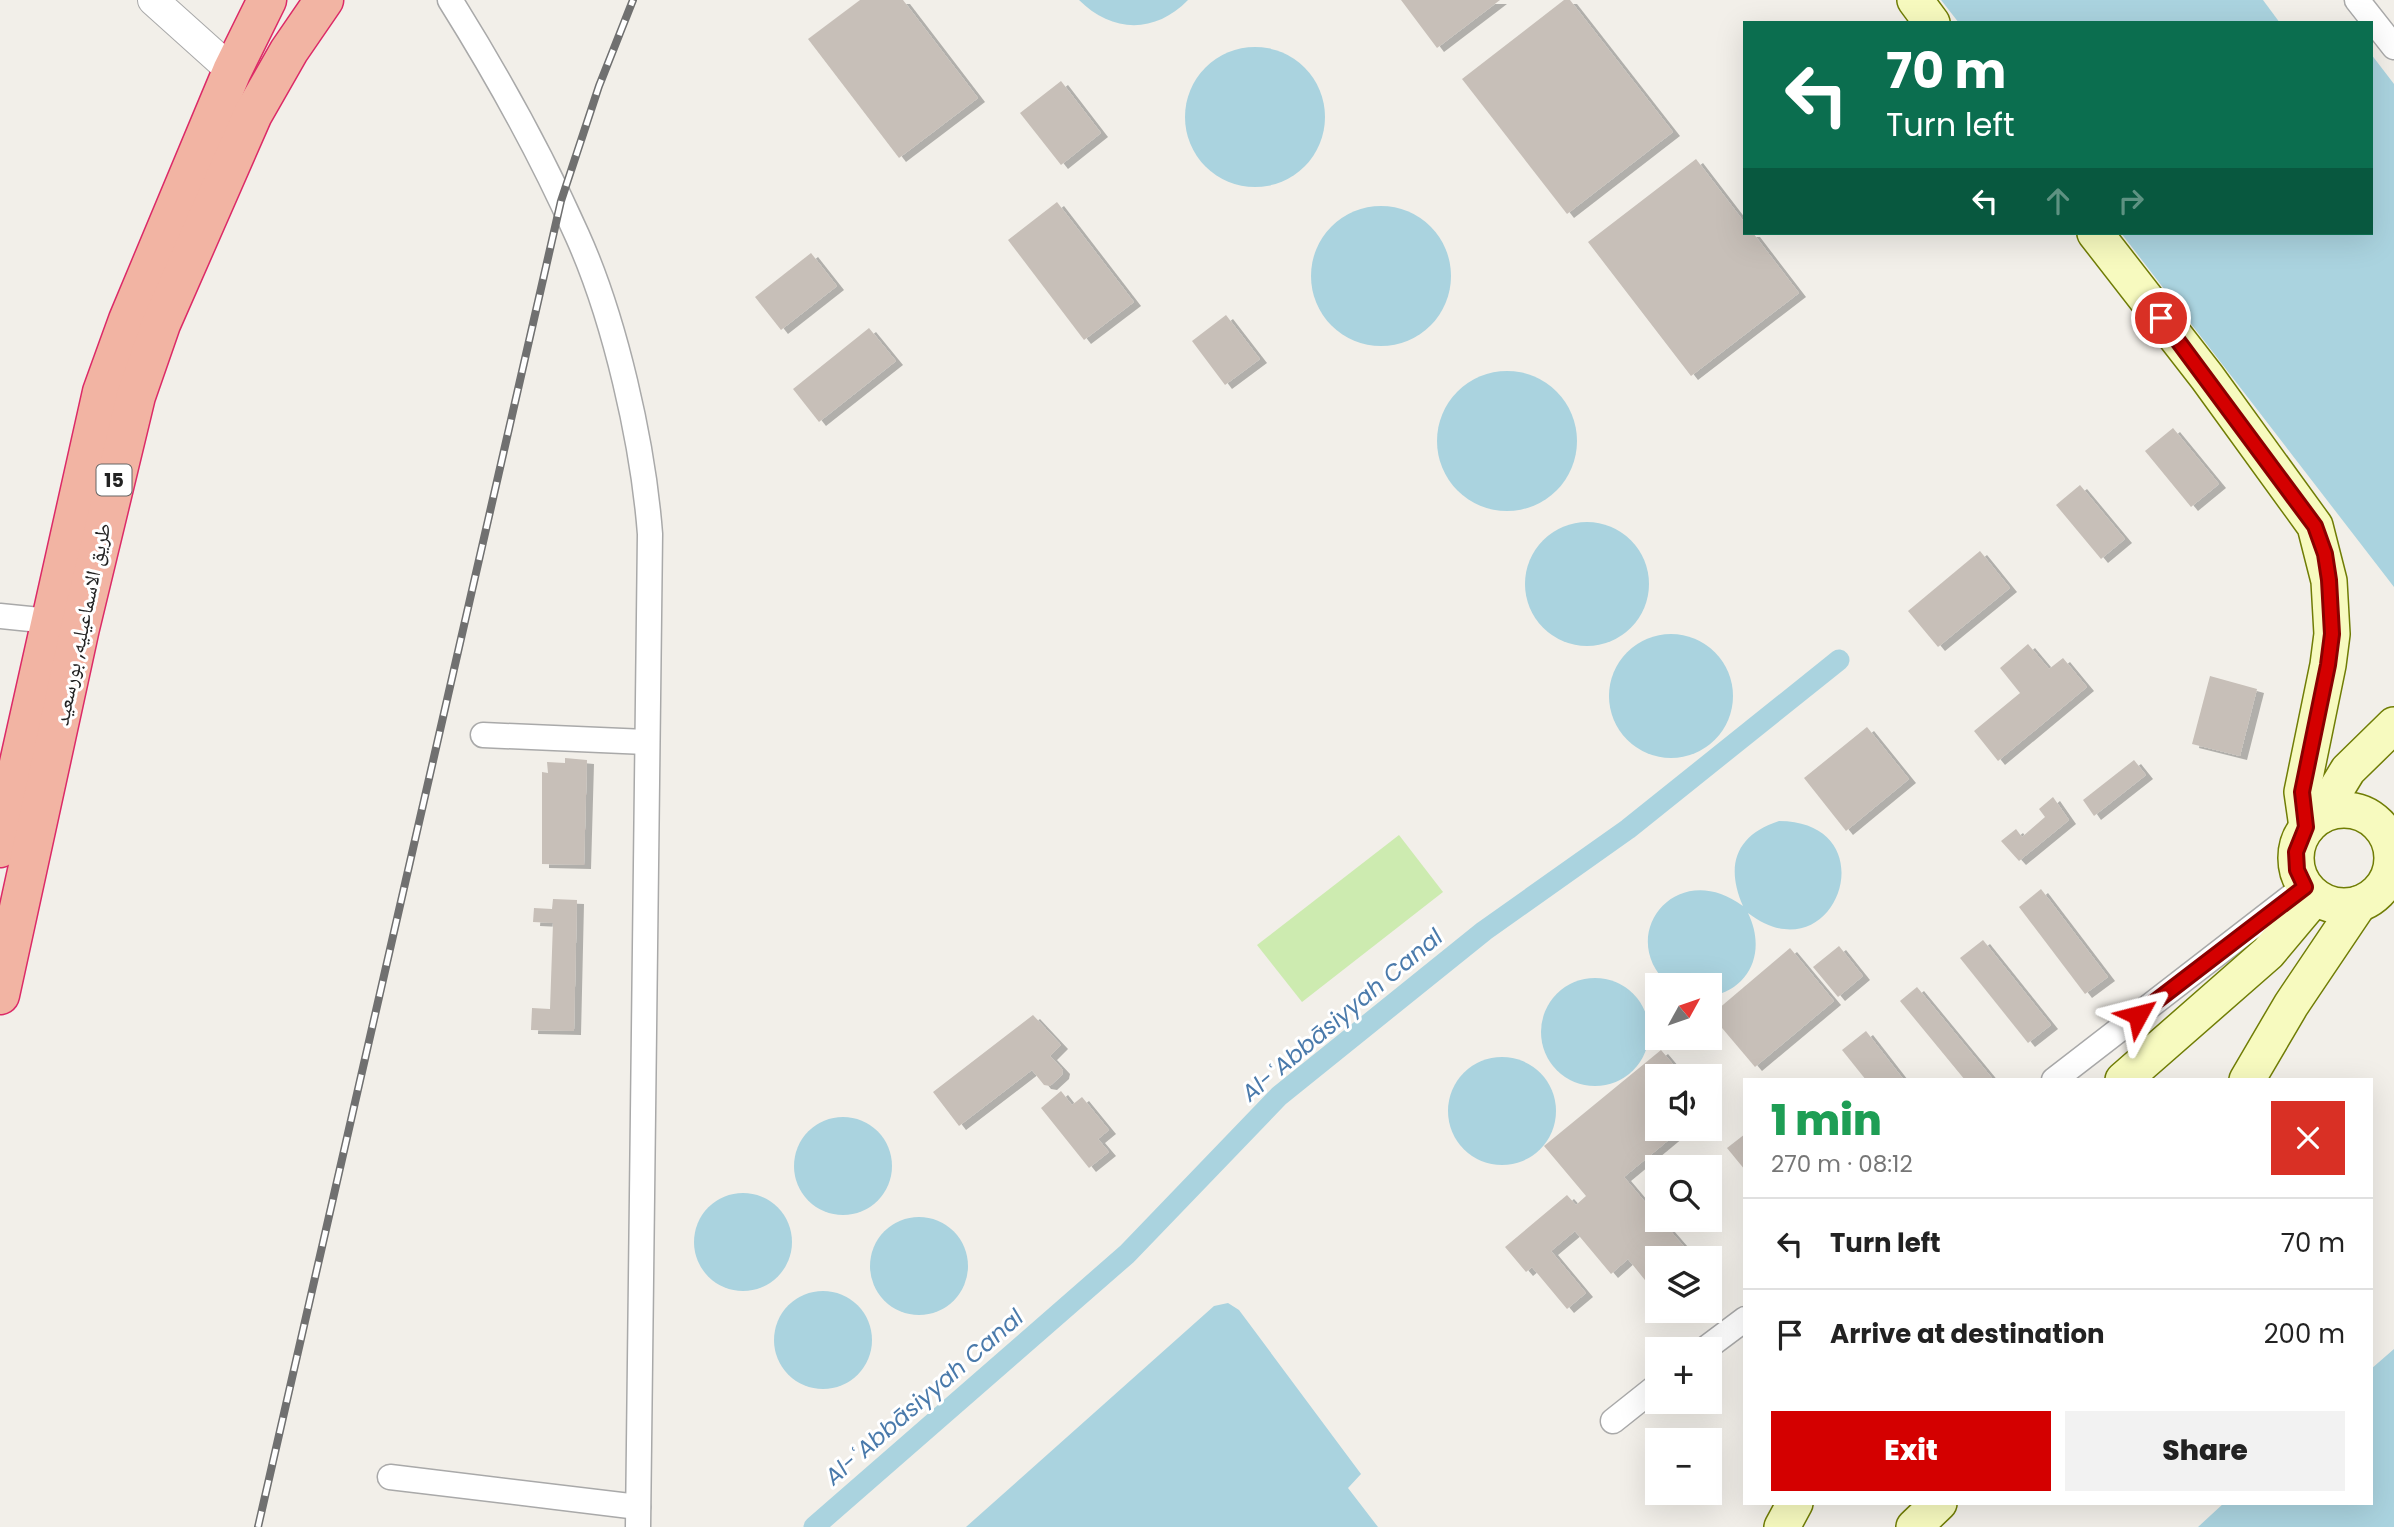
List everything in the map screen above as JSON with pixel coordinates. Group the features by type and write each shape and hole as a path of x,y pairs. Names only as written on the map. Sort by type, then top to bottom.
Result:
{"highway":[{"name":"طريق الاسماعيليه, بورسعيد","path":"0,995 8,913 25,814 50,621 93,429 114,356 232,71 267,0"},
{"name":"طريق الاسماعيليه, بورسعيد","path":"0,848 25,814 80,628 125,433 148,360 253,114 289,51 324,0"}],"main road":[{"path":"1915,0 1931,21"},
{"path":"2097,235 2207,377 2315,526 2329,580 2332,634 2302,792 2313,822"},
{"path":"2313,822 2342,810 2353,810 2374,820 2391,834 2393,863 2385,884 2369,900 2359,905 2336,906 2310,892 2297,870 2296,852 2313,822 2348,770 2394,725"},
{"path":"2125,1078 2267,953 2310,892"},
{"path":"2248,1078 2291,1005 2359,905"},
{"path":"1782,1527 1794,1505"},
{"path":"1914,1527 1937,1505"}],"street":[{"path":"153,0 232,71"},
{"path":"390,1477 638,1517 650,534 646,482 612,338 578,236 497,79 450,0"},
{"path":"2357,0 2394,47"},
{"path":"0,616 50,621"},
{"path":"483,735 646,742"},
{"path":"2057,1078 2310,892"},
{"path":"1721,1337 1743,1320"},
{"path":"1612,1420 1645,1395"}],"green space":[{"path":"1399,835 1443,892 1302,1002 1257,945"}],"water":[{"path":"1079,0 1188,0 1162,19 1134,25 1105,19"},
{"path":"1941,0 2263,0 2279,21 1957,21"},
{"path":"1255,47 1282,52 1305,67 1320,90 1325,117 1320,144 1305,167 1282,182 1255,187 1228,182 1205,167 1190,144 1185,117 1190,90 1205,67 1228,52"},
{"path":"2373,57 2394,84 2394,587 2123,235 2373,235"},
{"path":"1381,206 1408,211 1431,226 1446,249 1451,276 1446,303 1431,326 1408,341 1381,346 1354,341 1331,326 1316,303 1311,276 1316,249 1331,226 1354,211"},
{"path":"1507,371 1534,376 1557,391 1572,414 1577,441 1572,468 1557,491 1534,506 1507,511 1480,506 1457,491 1442,468 1437,441 1442,414 1457,391 1480,376"},
{"path":"1587,522 1611,527 1631,540 1644,560 1649,584 1644,608 1631,628 1611,641 1587,646 1563,641 1543,628 1530,608 1525,584 1530,560 1543,540 1563,527"},
{"path":"1671,634 1695,639 1715,652 1728,672 1733,696 1728,720 1715,740 1695,753 1671,758 1647,753 1627,740 1614,720 1609,696 1614,672 1627,652 1647,639"},
{"path":"1779,821 1813,828 1834,845 1841,868 1838,892 1826,914 1805,927 1779,928 1748,913 1756,940 1752,965 1736,985 1722,993 1722,973 1660,973 1654,965 1648,945 1651,925 1660,908 1676,896 1695,890 1718,893 1743,906 1735,877 1738,853 1753,834"},
{"path":"1584,979 1606,979 1625,987 1645,1011 1646,1050 1640,1062 1625,1077 1606,1085 1584,1085 1565,1077 1550,1062 1542,1043 1542,1021 1550,1002 1565,987"},
{"path":"1502,1057 1523,1061 1540,1073 1552,1090 1556,1111 1552,1132 1540,1149 1523,1161 1502,1165 1481,1161 1464,1149 1452,1132 1448,1111 1452,1090 1464,1073 1481,1061"},
{"path":"843,1117 862,1121 878,1131 888,1147 892,1166 888,1185 878,1201 862,1211 843,1215 824,1211 808,1201 798,1185 794,1166 798,1147 808,1131 824,1121"},
{"path":"743,1193 762,1197 778,1207 788,1223 792,1242 788,1261 778,1277 762,1287 743,1291 724,1287 708,1277 698,1261 694,1242 698,1223 708,1207 724,1197"},
{"path":"919,1217 938,1221 954,1231 964,1247 968,1266 964,1285 954,1301 938,1311 919,1315 900,1311 884,1301 874,1285 870,1266 874,1247 884,1231 900,1221"},
{"path":"823,1291 842,1295 858,1305 868,1321 872,1340 868,1359 858,1375 842,1385 823,1389 804,1385 788,1375 778,1359 774,1340 778,1321 788,1305 804,1295"},
{"path":"1228,1303 1239,1310 1361,1474 1348,1488 1378,1527 966,1527 1214,1306"},
{"path":"2394,1349 2394,1527 2198,1527 2222,1505 2373,1505 2373,1367"}],"building":[{"path":"860,0 903,0 978,98 899,158 808,39"},
{"path":"1401,0 1500,0 1437,48"},
{"path":"1564,0 1570,0 1673,132 1567,214 1462,79"},
{"path":"1061,81 1101,133 1061,165 1020,113"},
{"path":"1696,159 1743,220 1743,235 1755,235 1799,293 1691,376 1588,242"},
{"path":"1057,202 1134,302 1084,340 1008,240"},
{"path":"811,253 837,286 781,330 755,297"},
{"path":"1226,315 1260,359 1225,385 1192,341"},
{"path":"869,328 896,361 819,422 793,389"},
{"path":"2173,428 2219,484 2191,507 2145,451"},
{"path":"2080,485 2125,539 2101,559 2056,505"},
{"path":"1980,551 2010,588 1938,647 1908,611"},
{"path":"2028,644 2049,669 2063,658 2087,687 1998,761 1974,731 2020,693 2000,668"},
{"path":"2210,676 2257,689 2240,756 2192,744"},
{"path":"1867,727 1909,779 1846,831 1804,778"},
{"path":"565,758 587,760 584,865 542,864 542,772 548,773 547,762 565,763"},
{"path":"2134,760 2146,775 2094,816 2083,800"},
{"path":"2053,797 2069,820 2019,861 2001,841 2016,829 2022,837 2045,817 2039,809"},
{"path":"2041,889 2108,977 2085,994 2019,907"},
{"path":"553,899 577,900 574,1031 531,1030 532,1008 550,1009 553,923 533,922 534,908 552,909"},
{"path":"1983,940 2051,1025 2028,1043 1960,958"},
{"path":"1839,946 1863,976 1838,997 1813,967"},
{"path":"1790,948 1834,1001 1755,1067 1722,1028 1722,1006"},
{"path":"1917,987 1992,1078 1963,1078 1900,1001"},
{"path":"1033,1015 1061,1045 1050,1056 1063,1070 1062,1075 1050,1086 1044,1085 1032,1070 959,1126 933,1092"},
{"path":"1866,1031 1902,1078 1864,1078 1842,1050"},
{"path":"1661,1050 1673,1064 1645,1064 1645,1141 1668,1141 1651,1155 1645,1155 1645,1160 1624,1177 1645,1202 1645,1232 1671,1232 1684,1246 1645,1246 1645,1280 1628,1259 1611,1274 1575,1231 1551,1251 1586,1293 1567,1309 1532,1267 1526,1272 1505,1247 1567,1195 1576,1205 1586,1196 1544,1146"},
{"path":"1061,1091 1072,1105 1082,1097 1109,1130 1098,1139 1109,1152 1089,1168 1041,1108"},
{"path":"1743,1136 1743,1168 1727,1148"}],"waterway":[{"name":"Al-ʿAbbāsiyyah Canal","path":"814,1527 1127,1254 1279,1096 1484,931 1628,829 1839,660"}],"railway":[{"path":"258,1527 561,201 599,86 633,0"}],"route":[{"path":"2138,1015 2305,887 2296,861 2298,843 2306,827 2302,792 2332,634 2332,607 2325,554 2315,526 2161,318"}]}
